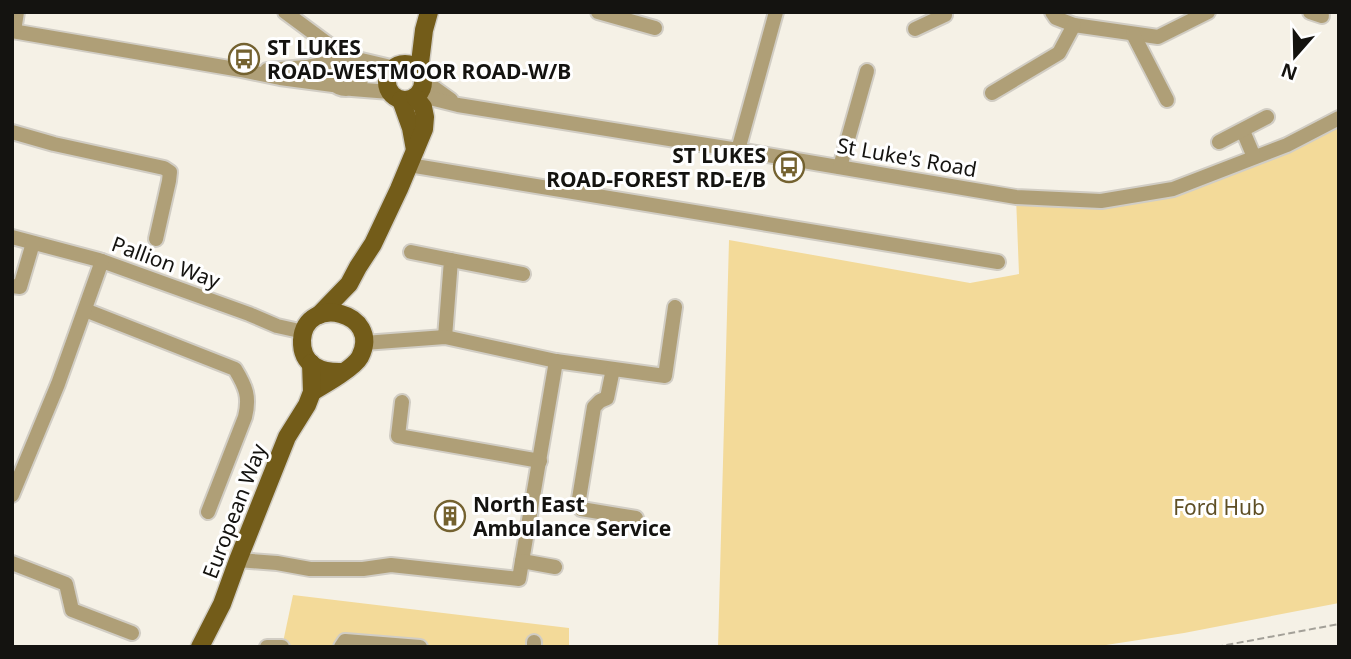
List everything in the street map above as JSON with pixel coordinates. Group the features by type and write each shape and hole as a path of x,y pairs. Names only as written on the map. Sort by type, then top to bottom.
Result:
{"main road":[{"path":"411,89 429,12"},
{"path":"411,89 387,80 424,30"},
{"path":"343,372 328,373 314,367 305,356 302,343 309,323 349,284 373,244 424,129 423,107 411,89 408,65 397,67"},
{"path":"312,392 351,368 360,358 364,343 354,320 349,284"},
{"path":"319,315 339,312 354,320"},
{"path":"311,363 312,392"},
{"name":"European Way","path":"200,647 222,604 287,437 312,392"}],"street":[{"path":"17,12 13,31 333,85 345,90 411,89"},
{"path":"285,12 344,59 363,68 363,77 352,89"},
{"path":"598,12 655,29"},
{"path":"738,150 776,12"},
{"path":"915,29 945,15 943,12"},
{"path":"1052,12 1056,18 1074,25 1158,37 1208,12"},
{"path":"1096,28 1099,12"},
{"path":"992,93 1059,53 1074,25"},
{"path":"1133,34 1167,100"},
{"path":"241,70 306,67 344,59 397,67"},
{"path":"333,85 328,73 344,59"},
{"path":"840,167 867,71"},
{"name":"St Luke's Road","path":"411,89 458,105 1016,197 1101,201 1173,189 1287,145 1339,118"},
{"path":"1219,142 1267,117"},
{"path":"1243,131 1254,157"},
{"path":"12,132 170,172 156,239"},
{"path":"412,158 998,262"},
{"name":"Pallion Way","path":"12,237 102,261 277,326 304,332"},
{"path":"12,286 20,287 33,243"},
{"path":"411,252 523,274"},
{"path":"445,337 451,260"},
{"path":"12,495 58,384 102,261"},
{"path":"364,343 445,337 556,361 665,376 675,307"},
{"path":"85,310 235,369 245,386 248,405 208,512"},
{"path":"238,560 319,569 363,569 391,565 519,579 556,361"},
{"path":"606,367 607,398 594,407 578,505 581,509 636,518"},
{"path":"402,402 398,436 540,461"},
{"path":"522,561 555,567"},
{"path":"12,563 66,584 72,610 132,633"},
{"path":"341,647 345,641 419,647"},
{"path":"267,647 282,647"}],"path":[{"path":"1216,647 1339,624"}],"green space":[{"name":"Ford Hub","path":"1339,118 1339,603 1184,633 1093,647 718,647 729,240 970,283 1019,274 1016,197 1101,201 1173,189"},
{"path":"293,595 569,628 569,647 282,647"}],"place":[{"name":"ST LUKES ROAD-WESTMOOR ROAD-W/B","path":"244,59"},
{"name":"ST LUKES ROAD-FOREST RD-E/B","path":"789,167"},
{"name":"North East Ambulance Service","path":"450,516"}]}
